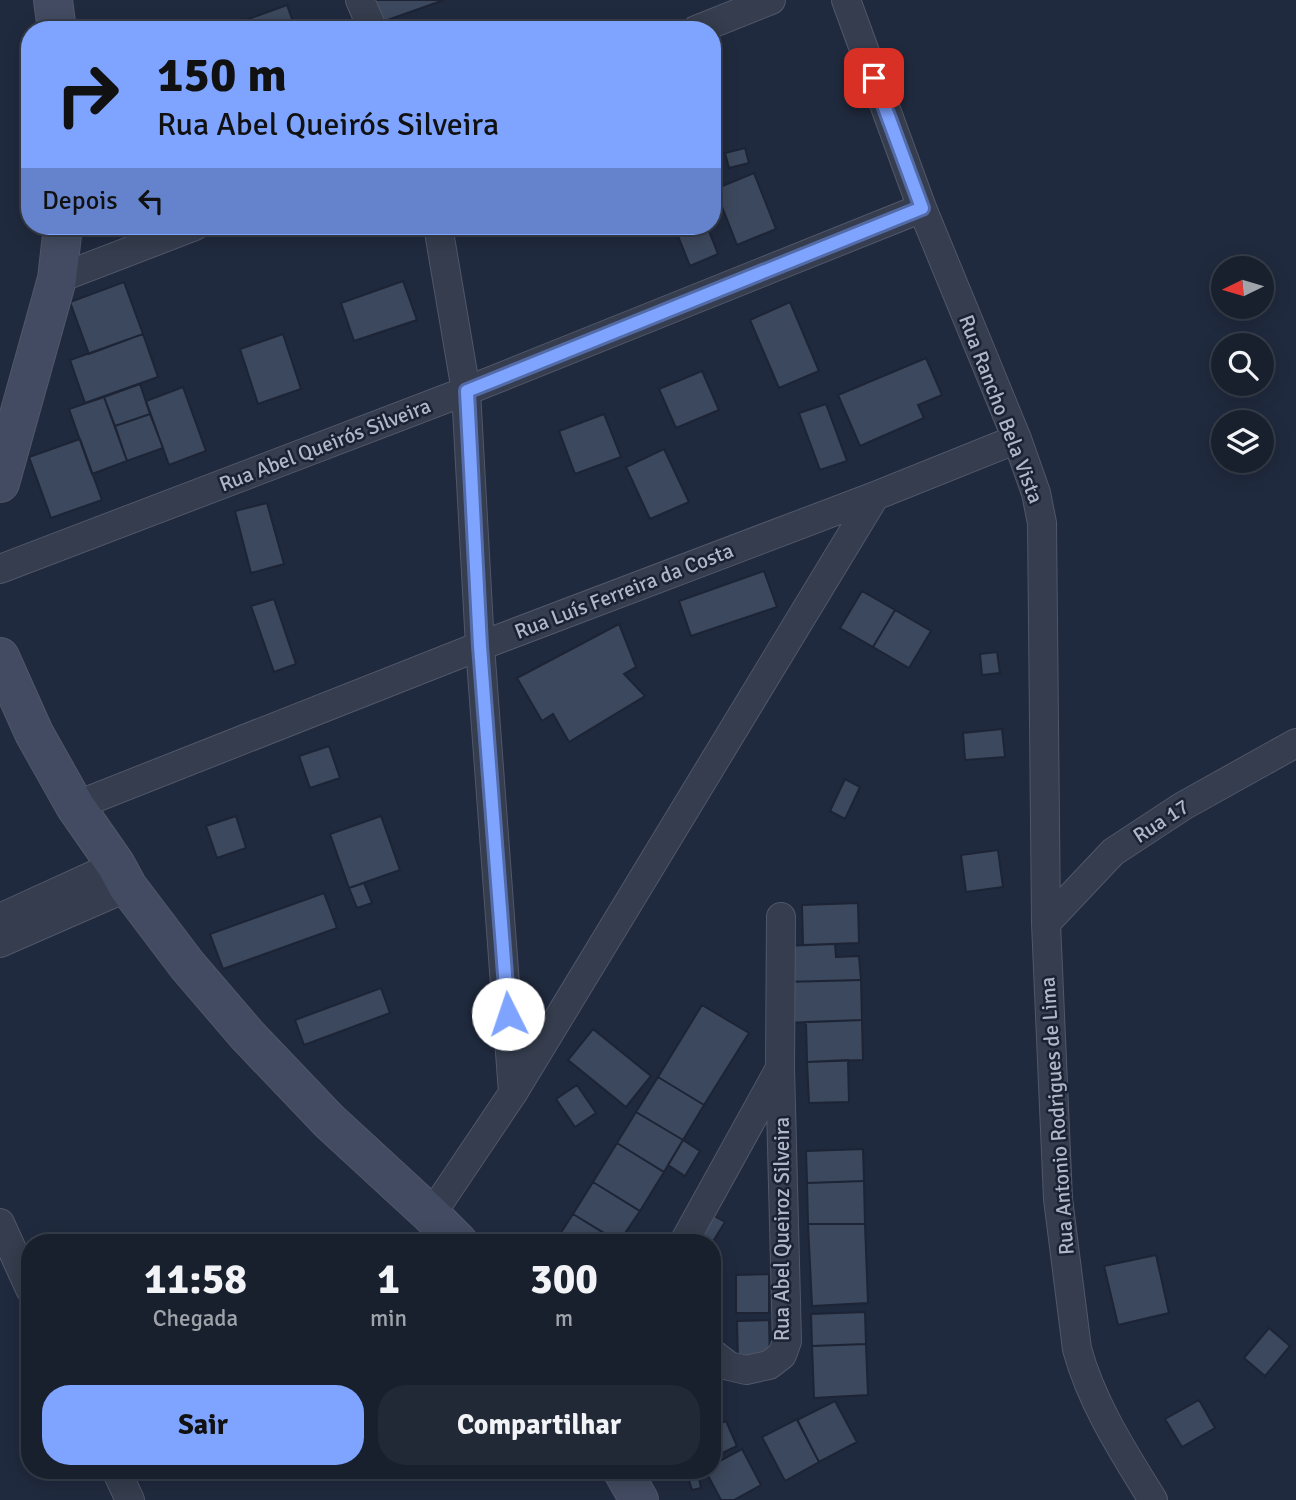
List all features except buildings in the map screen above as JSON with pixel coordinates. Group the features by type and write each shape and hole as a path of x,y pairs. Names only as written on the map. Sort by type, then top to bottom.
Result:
{"main road":[{"path":"53,0 56,21"},
{"path":"0,483 57,279 62,235"},
{"path":"0,657 34,733 75,806 187,965 247,1035 329,1121 450,1234"},
{"path":"627,1479 639,1500"}],"street":[{"path":"360,0 369,21"},
{"path":"718,21 771,0"},
{"name":"Rua Rancho Bela Vista","path":"846,0 922,208 1017,439 1036,493 1042,523 1045,923"},
{"name":"Rua Abel Queirós Silveira","path":"0,569 467,391 922,208"},
{"path":"57,279 172,235"},
{"path":"440,235 467,391 480,646 513,1093"},
{"name":"Rua Luís Ferreira da Costa","path":"75,806 1017,439"},
{"path":"431,1215 513,1093 875,496"},
{"name":"Rua 17","path":"1045,923 1114,852 1183,806 1296,743"},
{"path":"0,918 122,876"},
{"path":"0,943 122,876"},
{"name":"Rua Abel Queiroz Silveira","path":"721,1360 729,1366 746,1370 769,1365 782,1354 787,1341 780,1068 781,917"},
{"name":"Rua Antonio Rodrigues de Lima","path":"1045,923 1058,1199 1077,1349 1093,1394 1153,1500"},
{"name":"Rua Abel Queiroz Silveira","path":"688,1234 780,1068"},
{"path":"0,1223 21,1269"},
{"path":"120,1479 130,1500"}],"route":[{"path":"508,1014 480,646 467,391 922,208 874,78"}]}
